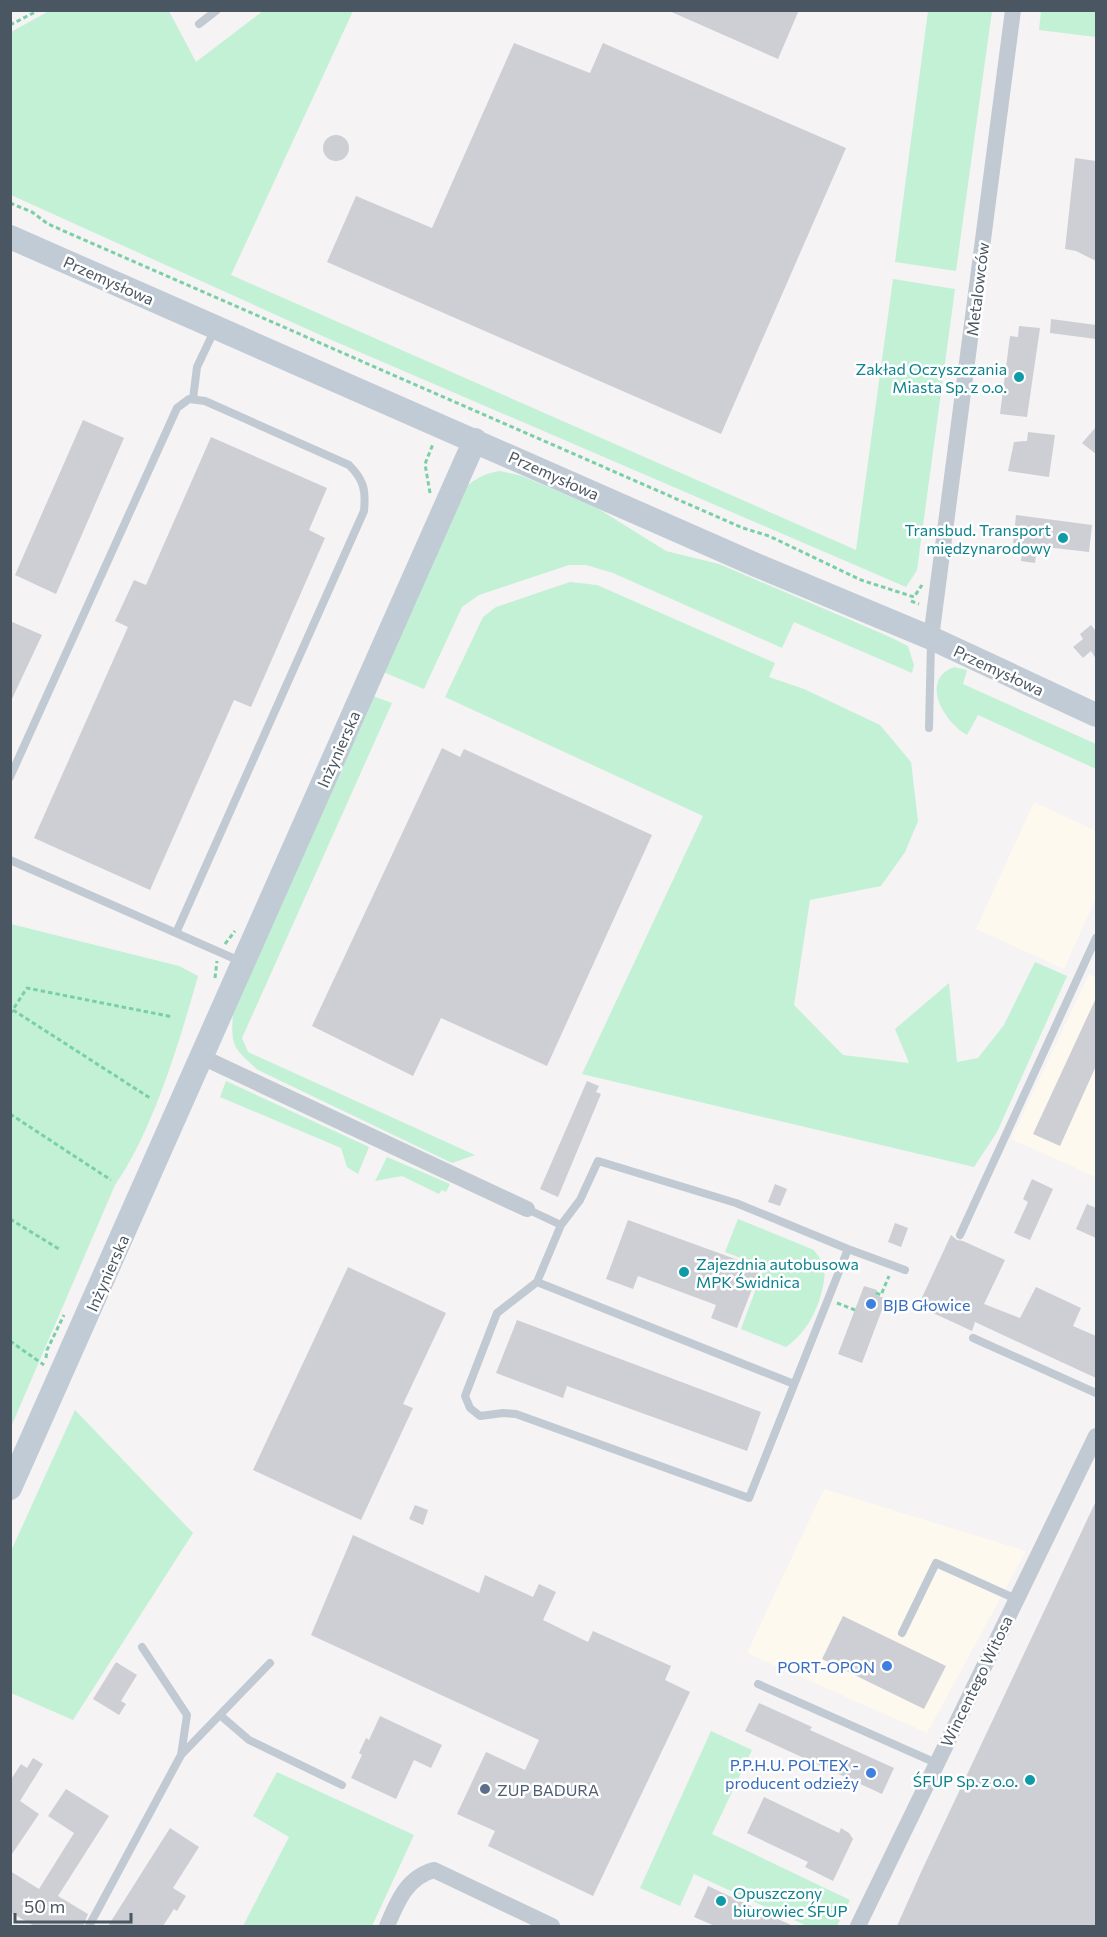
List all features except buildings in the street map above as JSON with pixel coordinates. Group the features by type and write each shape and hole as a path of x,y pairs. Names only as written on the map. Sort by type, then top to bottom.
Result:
{"main road":[{"name":"Przemysłowa","path":"10,237 756,565 931,638 1096,715"},
{"name":"Inżynierska","path":"10,1488 475,440"}],"street":[{"name":"Metalowców","path":"931,638 1013,10"},
{"path":"202,1057 527,1209"},
{"name":"Wincentego Witosa","path":"858,1926 1096,1436"},
{"path":"387,1926 397,1902 412,1881 422,1873 434,1870 552,1926"}],"lane":[{"path":"199,24 217,10"},
{"path":"193,399 197,367 216,327"},
{"path":"10,777 177,408 189,399 205,401 349,465 361,477 366,492 364,511 176,933"},
{"path":"929,728 931,638"},
{"path":"10,860 243,963"},
{"path":"960,1235 1096,938"},
{"path":"848,1249 749,1498 516,1414 480,1416 470,1408 465,1396 497,1314 537,1282 561,1225 580,1200 598,1161 736,1203 905,1270"},
{"path":"527,1209 561,1225"},
{"path":"537,1282 794,1384"},
{"path":"974,1338 1096,1393"},
{"path":"902,1633 936,1563 1016,1599"},
{"path":"142,1647 187,1715 181,1755"},
{"path":"89,1926 181,1755 270,1663"},
{"path":"758,1684 936,1763"},
{"path":"220,1715 249,1740 342,1785"}],"path":[{"path":"10,25 39,10"},
{"path":"10,203 32,212 48,224 732,524 769,536 861,580 914,597"},
{"path":"150,1098 12,1012 27,988 173,1017"},
{"path":"10,1114 111,1180"},
{"path":"10,1219 58,1249"},
{"path":"876,1293 881,1295 893,1266"},
{"path":"834,1302 855,1310"},
{"path":"10,1341 60,1377"}],"shaded area":[{"path":"1034,802 1096,831 1096,898 1064,969 976,929"},
{"path":"1089,974 1096,978 1096,1177 1011,1139"},
{"path":"824,1489 1026,1551 927,1733 747,1653"}],"green space":[{"path":"49,11 169,11 196,62 263,11 353,11 231,275 856,550 893,279 955,289 917,570 906,587 327,338 11,195 11,32"},
{"path":"928,11 992,11 956,271 895,262"},
{"path":"1041,11 1096,11 1096,37 1039,30"},
{"path":"500,471 522,476 597,508 666,551 719,564 890,637 908,646 914,665 912,673 794,622 782,648 613,573 586,565 569,565 479,595 462,607 424,689 383,672 458,495 477,479"},
{"path":"570,582 597,585 775,663 769,677 804,689 880,725 911,762 918,821 905,852 881,886 810,900 794,1005 843,1055 909,1063 895,1029 949,983 957,1062 978,1058 1004,1025 1035,962 1067,976 997,1132 974,1167 582,1074 703,816 445,697 483,617 496,607"},
{"path":"954,667 967,670 963,684 1096,744 1096,769 978,715 967,735 958,729 944,711 937,691 938,681 944,673"},
{"path":"373,696 392,703 242,1038 248,1052 475,1155 452,1163 258,1070 238,1051 233,1039 233,1012"},
{"path":"11,924 179,966 198,976 174,1056 153,1112 129,1163 115,1185 11,1427"},
{"path":"226,1081 369,1147 358,1174 347,1167 341,1148 220,1097"},
{"path":"387,1157 450,1184 446,1192 442,1190 439,1194 402,1176 375,1181"},
{"path":"738,1219 814,1250 825,1266 822,1289 815,1311 803,1331 786,1347 741,1329 764,1267 725,1252"},
{"path":"75,1410 193,1533 73,1720 11,1693 11,1551"},
{"path":"711,1731 752,1750 712,1834 850,1900 837,1926 807,1926 694,1874 680,1906 640,1888"},
{"path":"277,1772 414,1835 372,1926 243,1926 289,1837 253,1816"}],"place":[{"name":"Zakład Oczyszczania Miasta Sp. z o.o.","path":"1019,377"},
{"name":"Transbud. Transport międzynarodowy","path":"1063,538"},
{"name":"Zajezdnia autobusowa MPK Świdnica","path":"684,1272"},
{"name":"BJB Głowice","path":"871,1304"},
{"name":"PORT-OPON","path":"887,1666"},
{"name":"P.P.H.U. POLTEX - producent odzieży","path":"871,1773"},
{"name":"ŚFUP Sp. z o.o.","path":"1030,1780"},
{"name":"ZUP BADURA","path":"485,1789"},
{"name":"Opuszczony biurowiec ŚFUP","path":"721,1901"}]}
